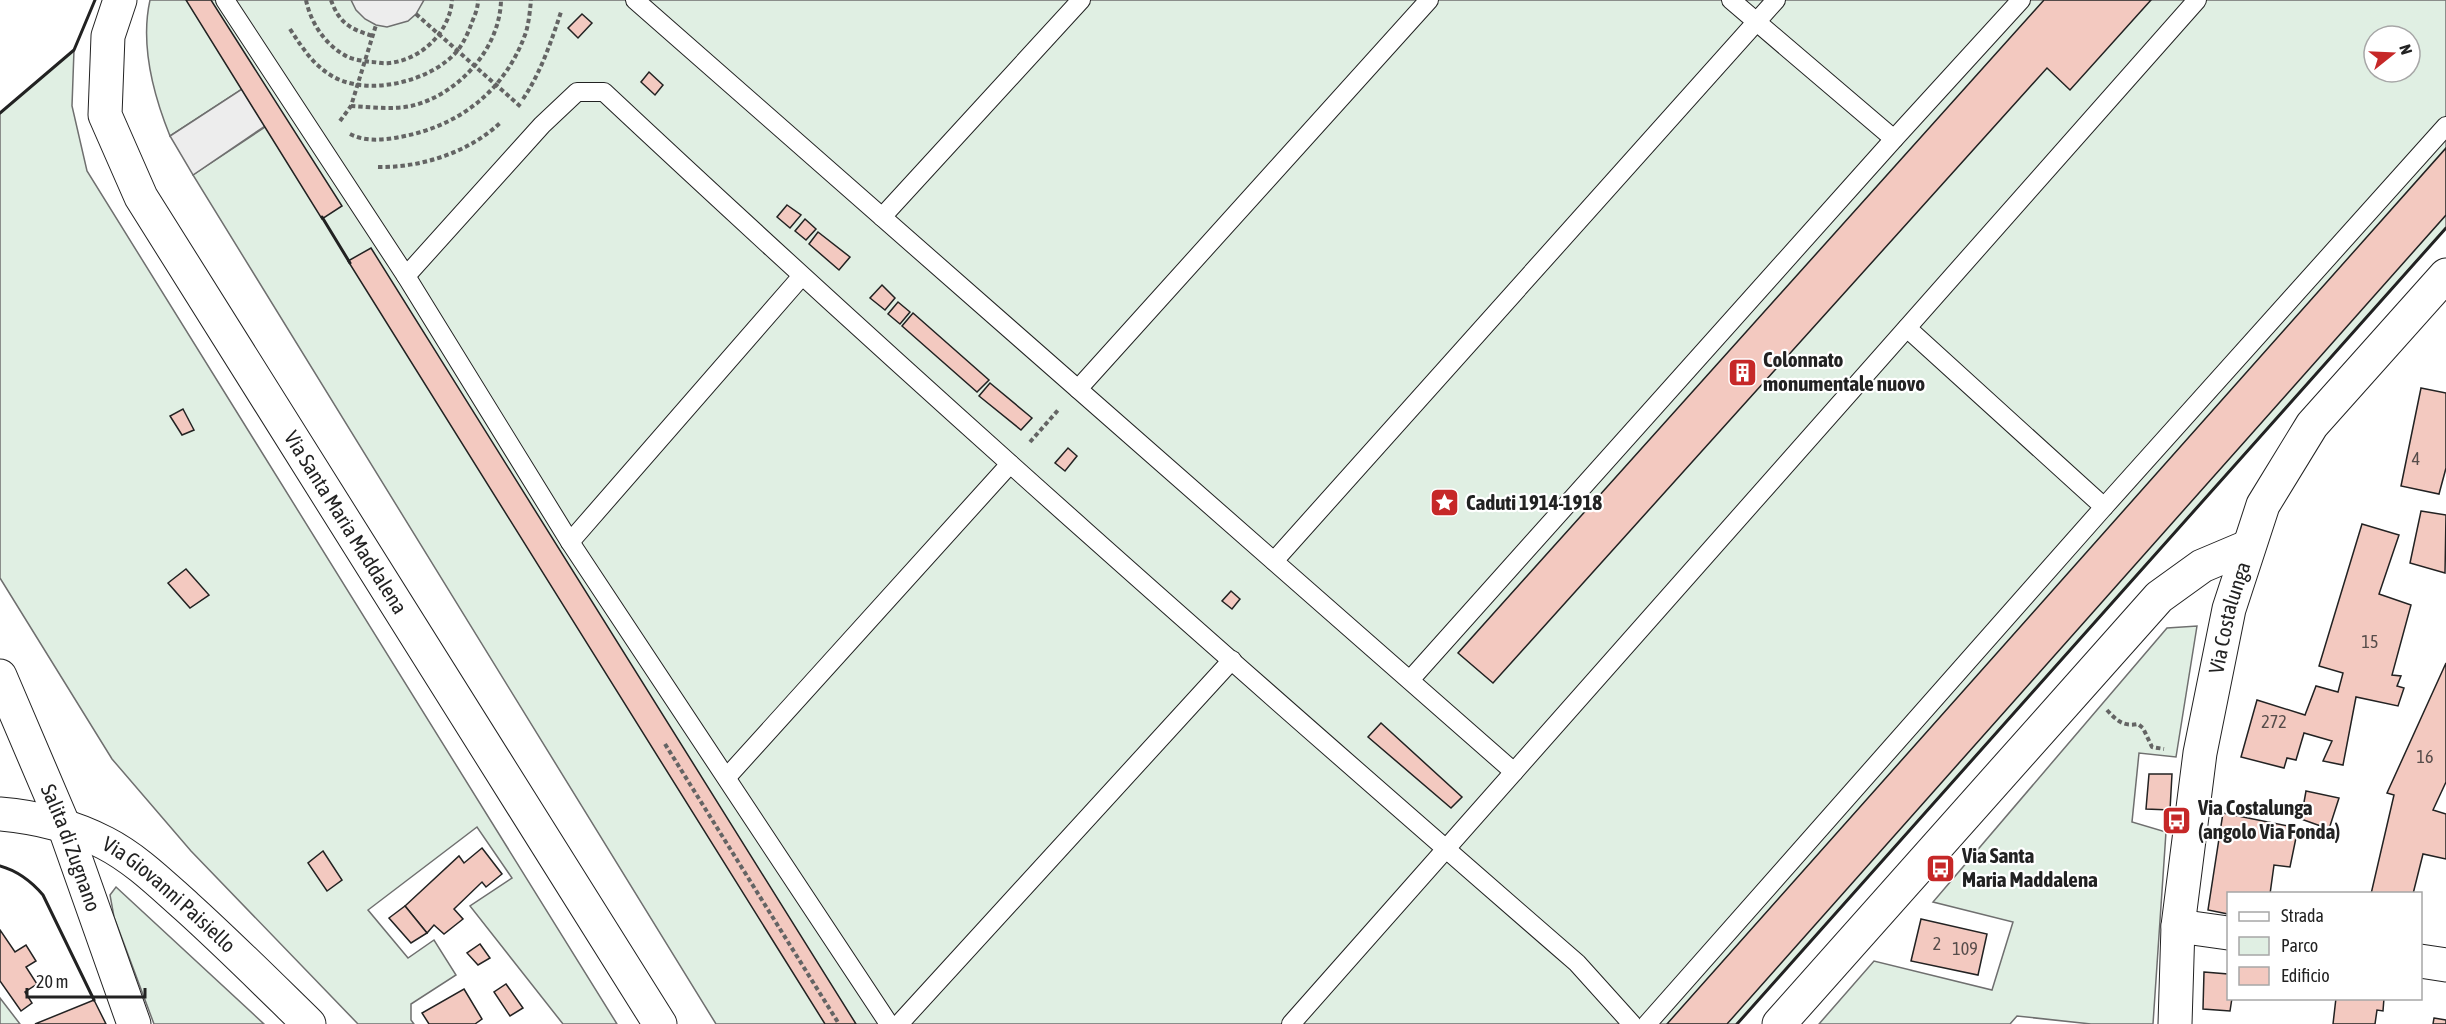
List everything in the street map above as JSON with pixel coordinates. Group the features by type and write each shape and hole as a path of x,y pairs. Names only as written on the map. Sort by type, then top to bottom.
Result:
{"street":[{"name":"Via Santa Maria Maddalena","path":"120,0 108,36 105,115 141,197 660,1024"},
{"name":"Via Costalunga","path":"2175,1024 2178,926 2200,753 2229,609 2247,547 2263,505 2312,425 2446,275"},
{"path":"1779,1024 2159,597 2202,566 2247,547"},
{"name":"Salita di Zugnano","path":"0,676 64,826 134,1024"},
{"name":"Via Giovanni Paisiello","path":"0,814 29,816 64,826 105,843 147,871 221,938 309,1024"},
{"path":"2178,926 2227,933"},
{"path":"2422,961 2446,965"}],"lane":[{"path":"225,0 406,276 570,542 889,1024"},
{"path":"635,0 1514,772"},
{"path":"882,217 1081,0"},
{"path":"1078,389 1429,0"},
{"path":"1731,0 1894,139"},
{"path":"1274,561 1776,0"},
{"path":"1410,680 2021,0"},
{"path":"1291,1024 2197,0"},
{"path":"406,276 542,125 577,92 604,92 801,277 1577,963 1632,1024"},
{"path":"1647,1024 2104,507 2446,126"},
{"path":"570,542 801,277"},
{"path":"1907,328 2104,507"},
{"path":"727,777 1010,464"},
{"path":"899,1024 1232,660"}],"path":[{"path":"306,0 309,12 325,40 349,58 390,63 419,53 440,35 452,12 452,0"},
{"path":"331,0 336,14 352,30 373,36"},
{"path":"290,28 308,58 333,77 357,85 381,86 416,79 443,64 458,50 469,30 478,0"},
{"path":"351,105 382,108 411,106 445,93 475,66 491,42 501,0"},
{"path":"336,127 356,137 383,140 414,134 468,111 497,84 514,59 526,30 531,0"},
{"path":"512,111 519,105 533,84 549,48 561,12"},
{"path":"416,14 542,125"},
{"path":"316,140 336,127 351,105 376,25"},
{"path":"378,167 401,168 460,149 492,131 505,118"},
{"path":"1010,464 1078,389"},
{"path":"2104,706 2122,723 2138,724 2143,728 2152,747 2166,749"}],"green space":[{"path":"150,0 2446,0 2446,228 1737,1024 716,1024 193,175 265,127 242,89 170,136 158,103 150,69 147,34"},
{"path":"74,50 72,106 87,171 617,1024 563,1024 470,906 512,878 477,827 368,910 408,958 434,940 456,975 411,1004 411,1020 414,1024 358,1024 191,851 112,759 0,578 0,113"},
{"path":"2197,626 2176,757 2139,753 2132,822 2166,832 2153,1024 2091,1024 2017,1016 2010,1024 1819,1024 1874,961 1992,990 2013,922 1933,902 2167,628"},
{"path":"116,887 264,1024 154,1024 114,917 110,895"},
{"path":"0,998 20,1024 0,1024"}],"shaded area":[{"path":"351,0 424,0 416,14 408,21 387,27 376,25 365,19 356,10"},
{"path":"242,89 265,126 193,175 170,136"}],"building":[{"path":"186,0 211,0 342,206 322,219"},
{"name":"Colonnato monumentale nuovo","path":"2044,0 2151,0 2070,90 2047,68 1493,683 1458,653"},
{"path":"582,14 592,23 578,38 568,28"},
{"path":"649,72 663,85 655,95 641,82"},
{"path":"2446,148 2446,215 1727,1024 1667,1024"},
{"path":"787,205 801,215 790,228 777,217"},
{"path":"805,219 816,229 806,240 795,231"},
{"path":"818,232 850,257 839,270 809,244"},
{"path":"371,248 856,1024 825,1024 348,261"},
{"path":"882,285 895,298 885,310 870,298"},
{"path":"898,302 910,312 900,324 888,314"},
{"path":"913,313 989,380 977,392 902,326"},
{"path":"990,383 1032,418 1021,430 979,396"},
{"path":"2421,388 2446,393 2446,468 2439,494 2401,486"},
{"path":"183,409 194,430 182,435 170,416"},
{"path":"1068,448 1077,456 1065,471 1055,463"},
{"path":"2421,511 2446,515 2445,573 2410,563"},
{"path":"2362,524 2399,535 2379,594 2411,605 2392,675 2401,676 2397,686 2404,688 2398,706 2356,697 2343,765 2323,761 2332,741 2304,733 2296,760 2287,758 2284,768 2241,757 2257,700 2305,715 2316,686 2338,692 2343,673 2319,666"},
{"path":"186,569 209,595 190,608 168,583"},
{"path":"1231,591 1240,599 1232,609 1222,601"},
{"path":"2446,663 2446,782 2433,810 2446,814 2446,859 2423,854 2414,892 2371,892 2394,795 2387,793"},
{"path":"1381,723 1462,797 1451,808 1368,737"},
{"path":"2149,774 2172,774 2170,810 2146,809"},
{"path":"2306,791 2339,798 2329,829 2301,819"},
{"path":"2223,813 2298,828 2290,867 2274,865 2270,892 2227,892 2227,914 2208,910"},
{"path":"482,848 502,874 486,887 482,882 454,909 463,919 444,934 434,925 427,933 405,906 459,856 464,863"},
{"path":"323,851 342,880 327,891 308,863"},
{"path":"405,906 427,933 411,943 389,918"},
{"path":"1921,919 1987,934 1978,975 1911,961"},
{"path":"0,930 15,952 26,945 36,961 26,967 37,984 25,992 32,1003 21,1011 0,981"},
{"path":"480,944 490,958 478,965 467,953"},
{"path":"2204,972 2227,974 2227,1000 2232,1000 2230,1011 2203,1009"},
{"path":"506,984 523,1008 510,1016 494,992"},
{"path":"464,989 482,1019 475,1024 429,1024 422,1013"},
{"path":"94,1000 106,1024 35,1024"},
{"path":"2336,1000 2384,1000 2383,1011 2377,1010 2375,1024 2333,1024"},
{"path":"2434,1018 2446,1020 2446,1024 2433,1024"}],"wall":[{"path":"0,113 74,50 95,0"},
{"path":"322,217 350,263"},
{"path":"1737,1024 2446,228"},
{"path":"0,866 24,877 43,895 94,1000"}],"place":[{"name":"Colonnato monumentale nuovo","path":"1742,372"},
{"name":"Caduti 1914-1918","path":"1445,503"},
{"name":"Via Costalunga (angolo Via Fonda)","path":"2177,820"},
{"name":"Via Santa Maria Maddalena","path":"1941,868"}]}
